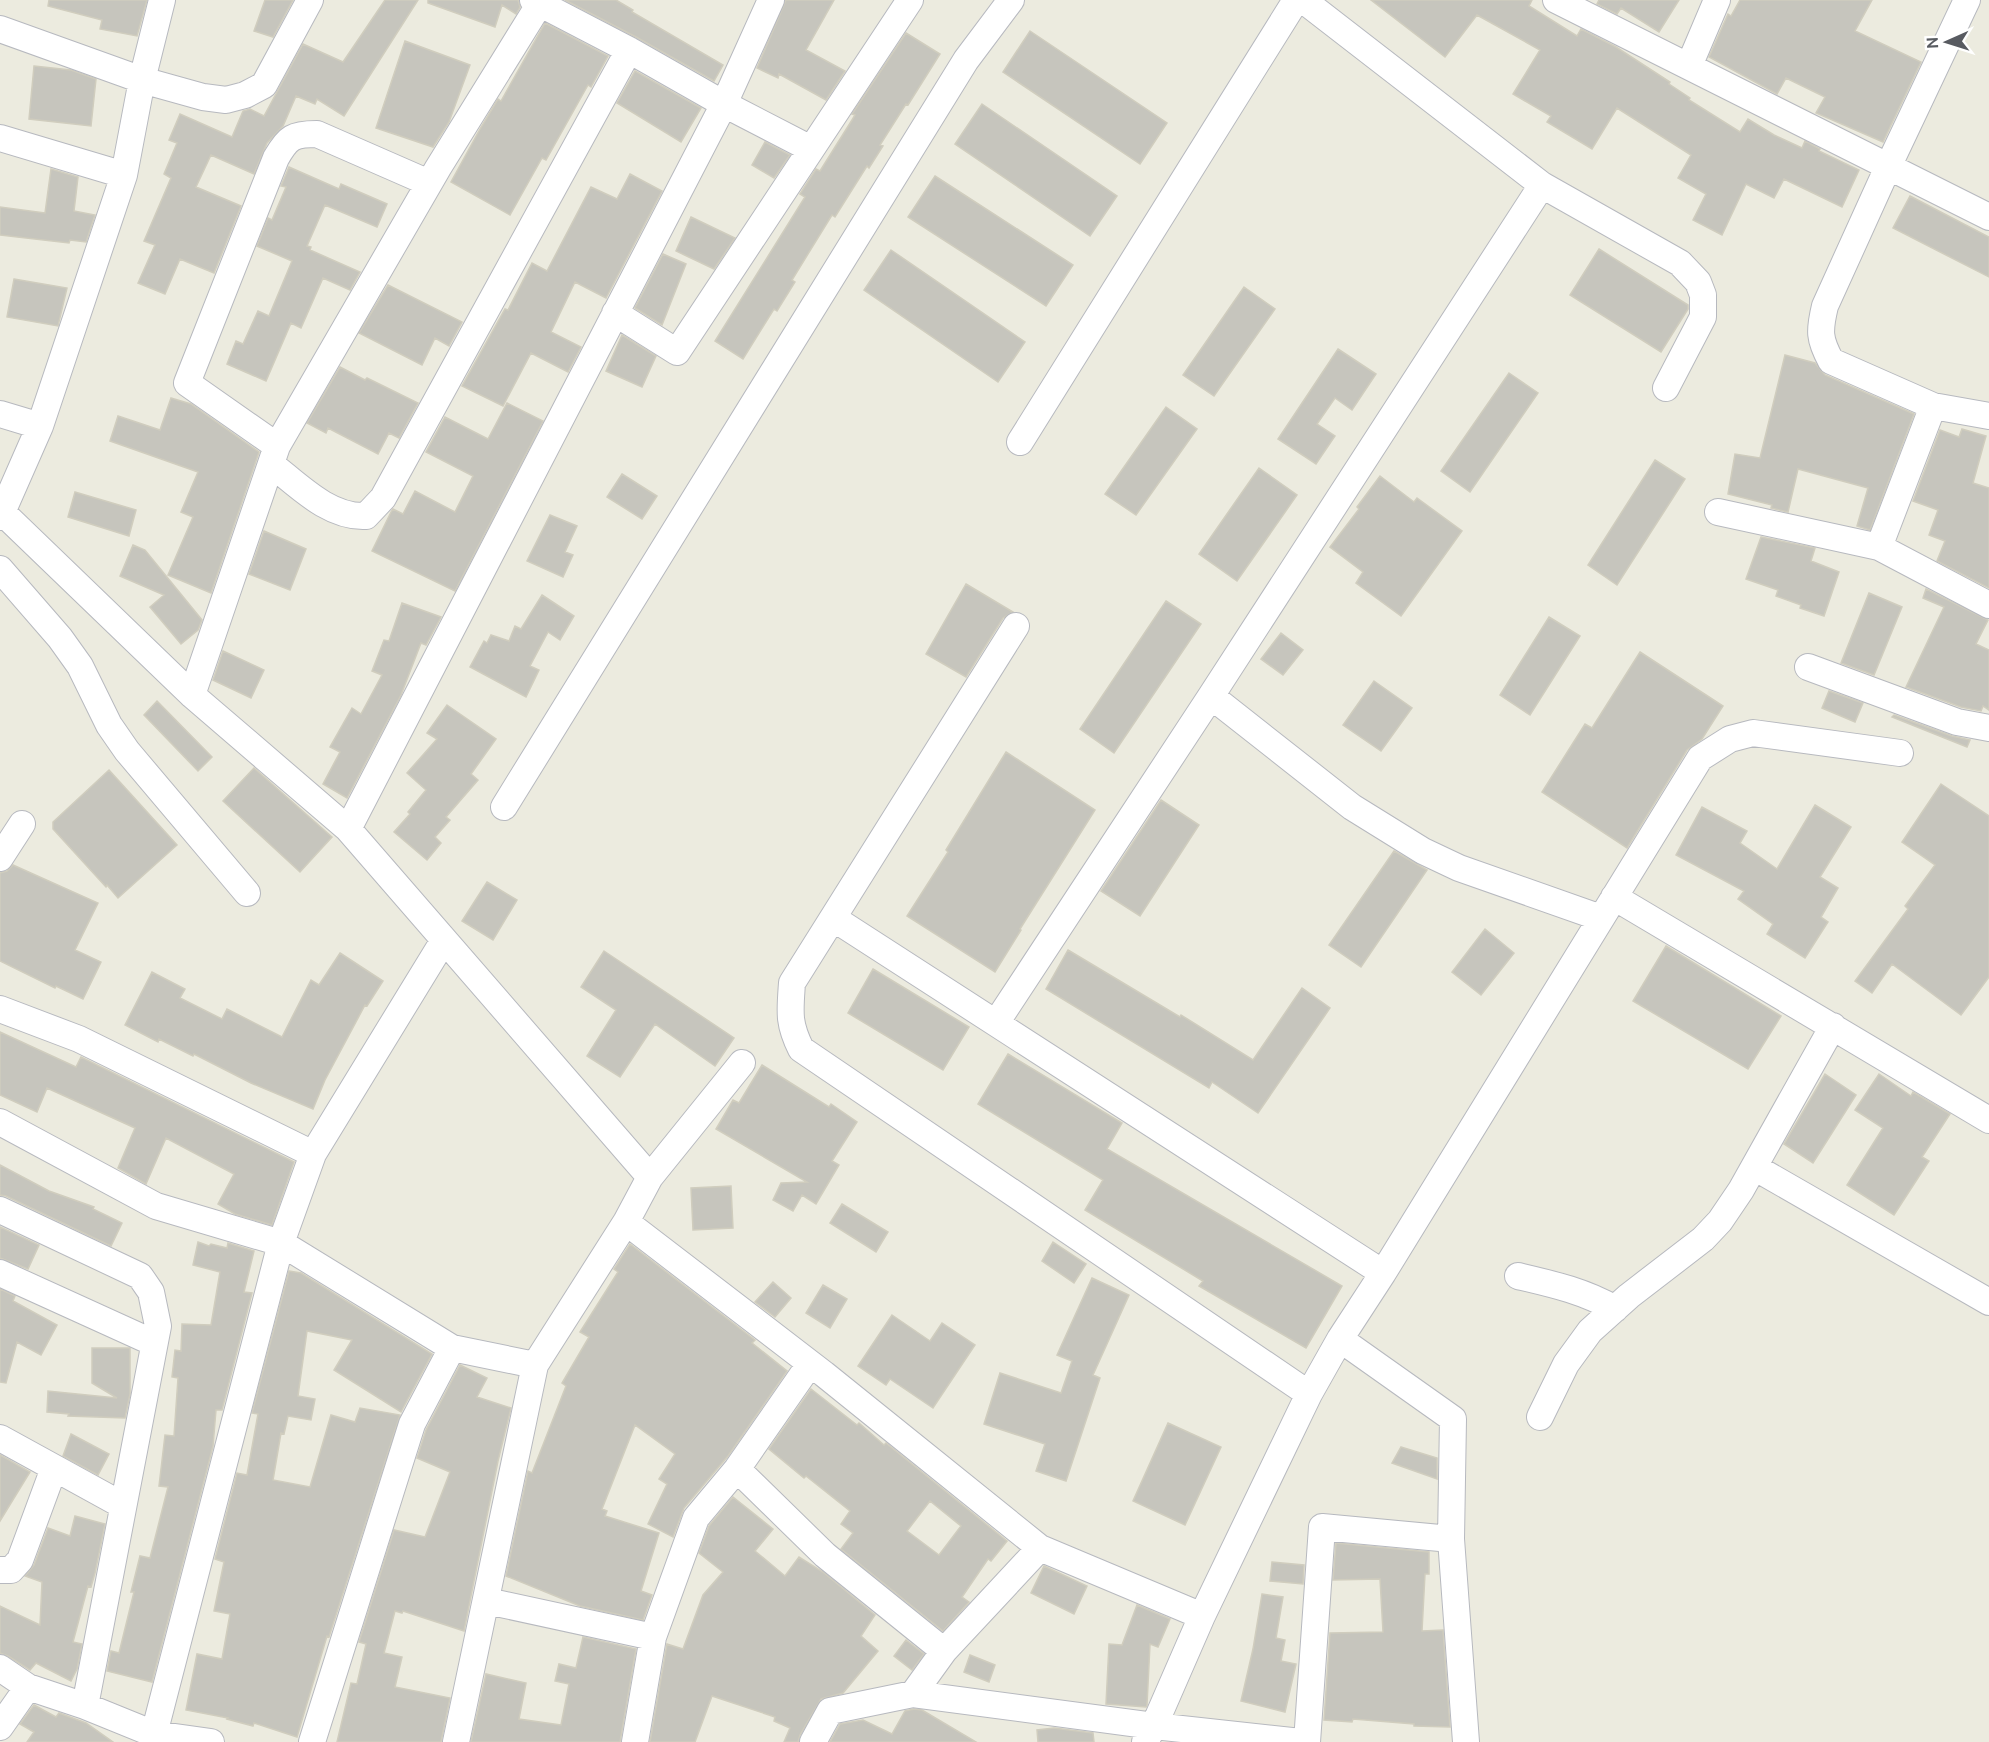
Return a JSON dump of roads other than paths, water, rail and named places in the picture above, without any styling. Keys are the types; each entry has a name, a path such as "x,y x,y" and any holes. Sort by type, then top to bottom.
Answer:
{"street":[{"path":"162,0 142,80 124,175 40,426 1,515 192,695 348,829 650,1177"},
{"path":"0,29 142,80 203,97 226,100 245,95 264,85 310,0"},
{"path":"348,829 724,104 771,0"},
{"path":"615,313 677,352 910,0"},
{"path":"504,807 966,60 1011,0"},
{"path":"1020,442 1296,0"},
{"path":"1303,0 1542,185 1680,263 1698,282 1703,295 1703,317 1666,388"},
{"path":"1556,0 1989,217"},
{"path":"1689,66 1717,0"},
{"path":"1967,0 1825,306 1820,329 1822,346 1831,361 1934,406 1989,416"},
{"path":"192,695 274,455 429,183 538,2 811,149"},
{"path":"429,183 317,134 300,134 286,141 187,383 274,455 328,508 352,517 366,516 383,498 629,50"},
{"path":"0,138 124,175"},
{"path":"996,1023 1542,185"},
{"path":"1879,547 1934,406"},
{"path":"0,414 40,426"},
{"path":"1718,512 1879,547 1989,605"},
{"path":"0,569 60,638 80,666 109,725 127,751 247,893"},
{"path":"1016,626 792,983 791,1030 801,1049 1309,1394"},
{"path":"1808,667 1957,722 1989,728"},
{"path":"1211,696 1352,807 1423,851 1459,868 1607,907 1833,1026 1989,1120"},
{"path":"1150,1734 1202,1616 1309,1394 1340,1339 1383,1274 1700,758 1730,739 1754,733 1900,753"},
{"path":"0,858 22,824"},
{"path":"833,918 1383,1274"},
{"path":"154,1734 281,1243 314,1154 444,940"},
{"path":"0,1009 79,1039 314,1154"},
{"path":"1540,1417 1566,1364 1590,1331 1681,1254 1703,1239 1720,1221 1754,1167 1833,1026"},
{"path":"456,1742 535,1365 626,1222 650,1177 742,1064"},
{"path":"0,1122 156,1206 281,1243 452,1348 535,1365"},
{"path":"1754,1167 1989,1302"},
{"path":"0,1210 140,1276 151,1292 158,1326 85,1706"},
{"path":"626,1222 810,1364 1040,1548 1202,1616"},
{"path":"0,1273 154,1343"},
{"path":"1518,1276 1578,1291 1597,1298 1615,1309"},
{"path":"1340,1339 1453,1419 1451,1539 1466,1742"},
{"path":"312,1742 412,1424 452,1348"},
{"path":"635,1742 653,1637 696,1518 737,1469 810,1364"},
{"path":"0,1438 122,1505"},
{"path":"0,1570 11,1570 20,1560 54,1468"},
{"path":"737,1469 825,1555 944,1651"},
{"path":"1307,1742 1322,1527 1451,1539"},
{"path":"913,1694 944,1651 1040,1548"},
{"path":"487,1601 653,1637"},
{"path":"0,1668 28,1687 85,1706 154,1734 211,1742"},
{"path":"0,1727 28,1687"},
{"path":"813,1742 830,1711 913,1694 1150,1734 1301,1742"}]}
